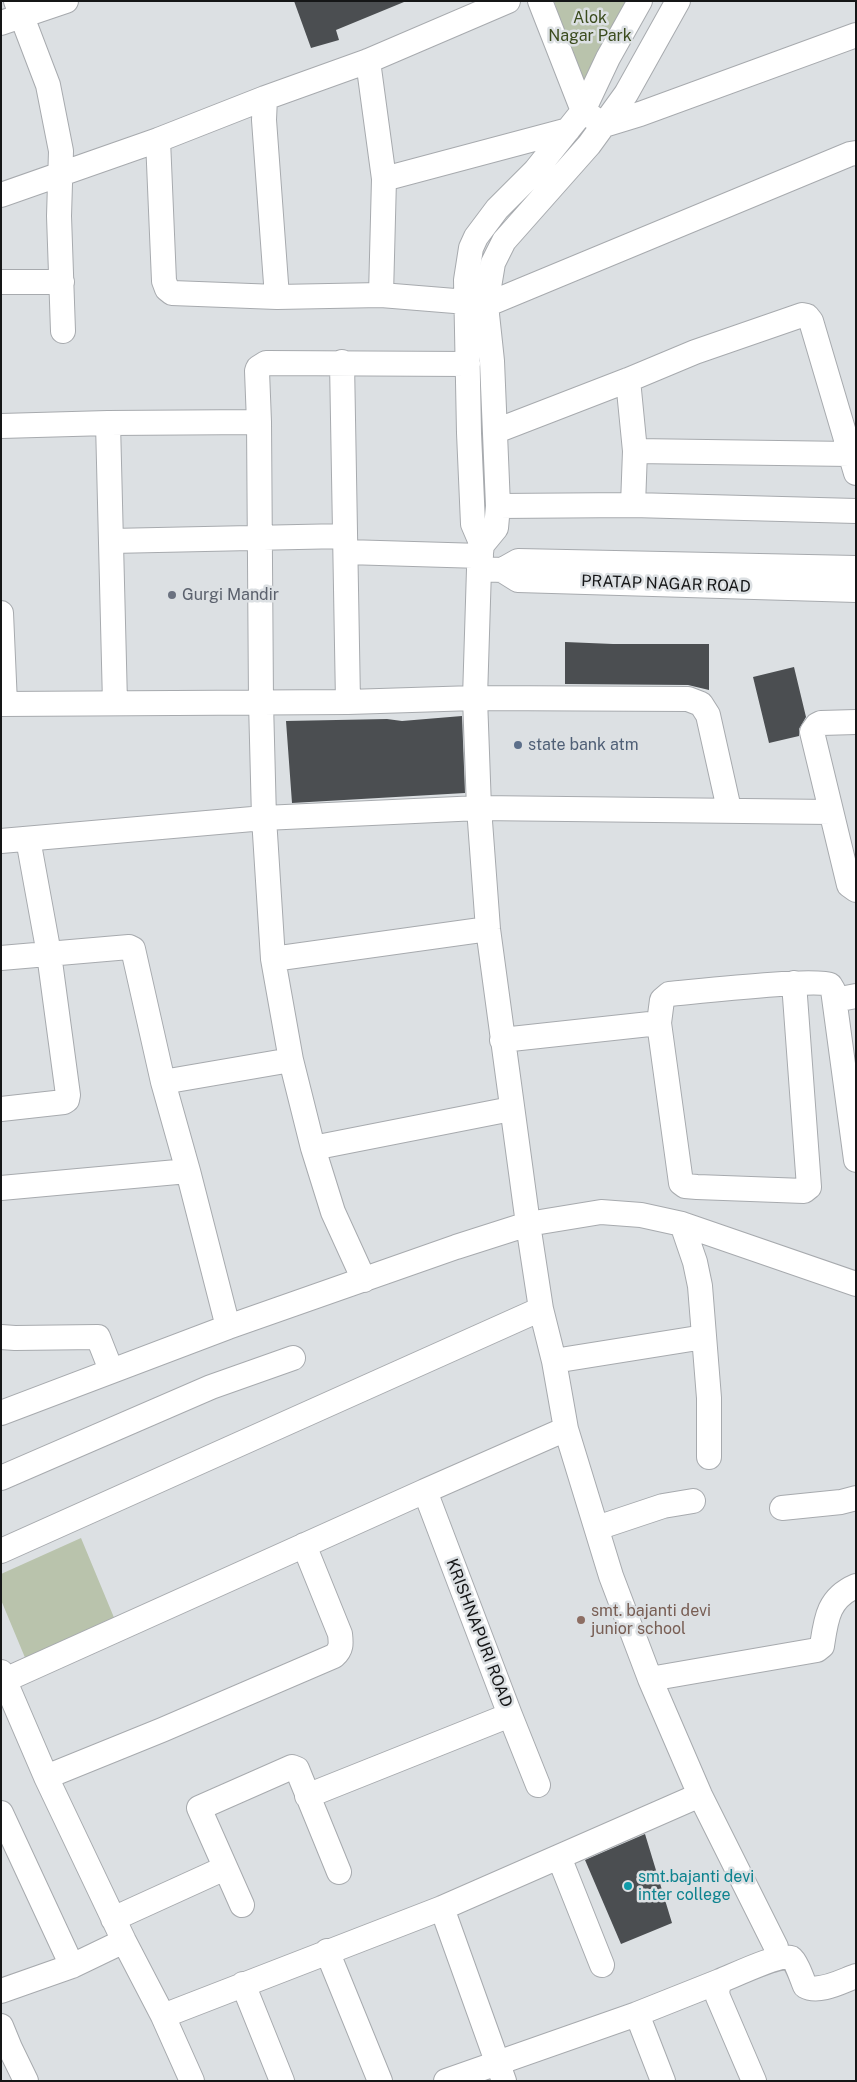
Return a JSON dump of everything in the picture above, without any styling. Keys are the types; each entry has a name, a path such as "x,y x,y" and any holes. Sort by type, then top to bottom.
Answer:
{"street":[{"path":"63,331 60,175 62,151 48,86 13,14 66,1"},
{"path":"1,195 158,140 265,98 368,61 508,1"},
{"path":"540,1 583,111 604,125"},
{"path":"640,1 608,58 583,111 535,170 497,209 476,237 471,248 467,270 492,361 498,506 496,528 486,560 475,698 479,808 488,929 511,1110 541,1309 554,1361 566,1429 611,1576 650,1679 700,1795 776,1946 774,1959"},
{"path":"486,560 473,524 468,433 468,364 477,303 499,248 604,125 626,94 678,1"},
{"path":"604,125 640,114 856,34"},
{"path":"368,61 384,179 381,295"},
{"path":"265,98 264,120 277,297"},
{"path":"384,179 568,130"},
{"path":"158,140 164,281 167,289 172,293 277,297 381,295 477,303 850,154 856,154"},
{"path":"1,282 62,282"},
{"path":"496,431 628,380 704,348 795,316 807,316 811,321 853,463 635,451"},
{"path":"342,362 348,702"},
{"path":"364,1280 333,1212 313,1148 291,1060 273,959 264,818 257,371 262,364 266,363 468,364"},
{"path":"628,380 635,451 633,505"},
{"path":"1,426 259,422"},
{"path":"108,423 115,703"},
{"path":"498,506 633,505 856,512"},
{"path":"111,541 260,539 346,544 486,560 856,568"},
{"name":"PRATAP NAGAR ROAD","path":"486,560 518,580 856,590"},
{"path":"1,613 3,704 348,702 475,698 688,699 701,704 708,715 729,809"},
{"path":"856,722 821,723 812,732 831,812 847,840 849,885 856,890"},
{"path":"1,841 264,818 479,808 729,809 831,812"},
{"path":"1,1109 58,1103 67,1100 68,1095 49,954 28,839"},
{"path":"273,959 488,929"},
{"path":"1,958 129,947 136,953 163,1082 228,1327"},
{"path":"794,983 809,1187 804,1191 683,1185 659,1023 662,1000 669,994 794,983 826,983 845,998 856,1160"},
{"path":"502,1040 659,1023"},
{"path":"163,1082 291,1060"},
{"path":"313,1148 511,1110"},
{"path":"1,1188 188,1171"},
{"path":"1,1413 228,1327 456,1247 528,1224 602,1212 641,1215 682,1224 856,1284"},
{"path":"682,1224 695,1262 700,1286 709,1398 709,1457"},
{"path":"1,1551 541,1309"},
{"path":"6,1340 98,1336 111,1370"},
{"path":"554,1361 704,1337"},
{"path":"1,1478 211,1387 293,1358"},
{"path":"190,2080 163,2016 124,1941 46,1777 3,1676 566,1429"},
{"name":"KRISHNAPURI ROAD","path":"307,1796 510,1715 425,1490"},
{"path":"782,1508 841,1502 856,1498"},
{"path":"597,1528 663,1506 693,1502"},
{"path":"46,1777 162,1730 334,1656 339,1651 341,1645 340,1634 304,1545"},
{"path":"650,1679 817,1650 822,1646 828,1615 833,1603 840,1595 856,1586"},
{"path":"510,1715 538,1785"},
{"path":"242,1905 200,1811 200,1807 292,1766 297,1769 339,1872"},
{"path":"163,2016 442,1908 700,1795"},
{"path":"1,1813 72,1966"},
{"path":"559,1857 602,1965"},
{"path":"113,1918 225,1868"},
{"path":"442,1908 501,2072"},
{"path":"1,1991 72,1966 124,1941"},
{"path":"327,1952 380,2081"},
{"path":"446,2081 501,2072 636,2014 774,1959 792,1959 805,1986 811,1989 823,1988 856,1976"},
{"path":"720,1981 717,1991 718,1997 754,2081"},
{"path":"243,1984 282,2081"},
{"path":"636,2014 663,2081"},
{"path":"1,2026 26,2081"}],"green space":[{"name":"Alok Nagar Park","path":"554,1 633,1 584,97"},
{"path":"81,1538 115,1620 26,1660 1,1600 1,1574"}],"building":[{"path":"294,1 404,2 336,30 339,40 311,48"},
{"path":"565,642 709,644 709,690 688,685 565,684"},
{"path":"794,667 806,717 799,729 799,736 769,743 753,677"},
{"path":"462,716 465,793 292,803 286,721 387,719 402,721"},
{"name":"smt.bajanti devi inter college","path":"645,1834 672,1923 621,1944 585,1860"}],"place":[{"name":"Gurgi Mandir","path":"172,595"},
{"name":"state bank atm","path":"518,745"},
{"name":"smt. bajanti devi junior school","path":"581,1620"},
{"name":"smt.bajanti devi inter college","path":"628,1886"}]}
